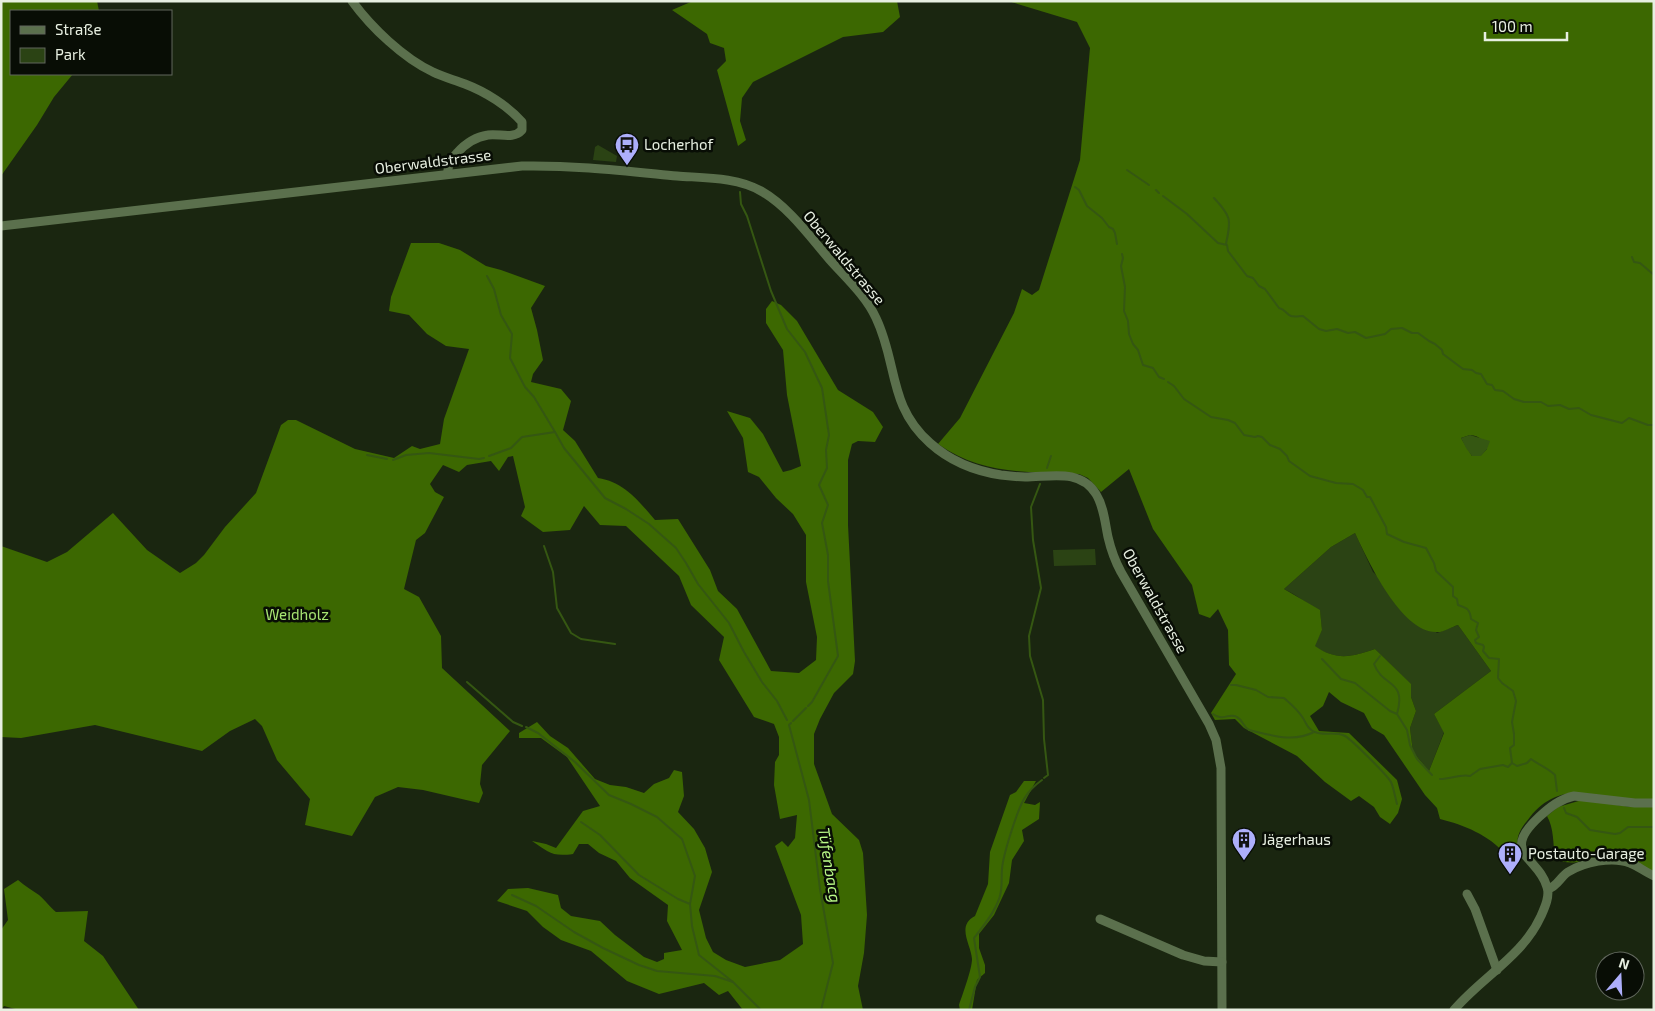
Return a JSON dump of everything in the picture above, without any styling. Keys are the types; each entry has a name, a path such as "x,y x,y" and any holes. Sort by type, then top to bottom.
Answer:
{"street":[{"path":"352,1 378,32 407,55 431,71 485,93 512,112 522,122 522,130 518,134 509,136 486,135 475,138 464,145 450,162 448,174"},
{"name":"Oberwaldstrasse","path":"1,226 520,166 579,167 730,181 755,188 778,202 867,304 875,316 881,331 894,383 905,413 914,427 930,443 955,460 986,472 1025,477 1067,475 1090,486 1097,495 1101,504 1113,555 1121,572 1209,724 1216,740 1221,768 1222,1009"},
{"path":"1454,1010 1515,953 1534,929 1546,905 1548,889 1544,880 1525,856 1522,844 1526,830 1553,804 1574,796 1635,803 1654,803"},
{"path":"1548,889 1554,887 1569,871 1602,861 1616,860 1628,862 1654,876"},
{"path":"1468,894 1497,970"},
{"path":"1100,918 1183,955 1204,961 1222,962"}],"green space":[{"path":"1,1 97,1 99,10 10,10 10,75 72,75 54,97 1,176"},
{"path":"693,1 897,1 900,17 883,32 843,37 753,82 742,98 740,121 746,140 738,146 717,70 726,61 724,48 710,43 707,34 672,10"},
{"path":"1008,1 1654,1 1654,800 1638,801 1574,793 1559,796 1544,803 1523,827 1517,843 1518,855 1505,854 1484,836 1458,824 1440,819 1437,808 1425,795 1384,735 1372,728 1364,713 1341,702 1329,692 1323,706 1310,716 1319,731 1349,733 1397,780 1402,799 1398,813 1390,824 1380,817 1374,807 1359,796 1351,801 1325,782 1297,756 1244,728 1235,719 1215,720 1211,713 1236,674 1229,665 1228,630 1218,609 1210,618 1199,614 1192,585 1153,529 1129,469 1101,492 1088,478 1079,474 1024,472 989,467 955,454 938,444 960,418 1014,313 1022,289 1032,295 1039,290 1080,160 1090,48 1077,22","holes":["1470,435 1479,437 1486,446 1487,449 1480,456 1472,456 1461,438","1355,533 1377,577 1398,608 1423,629 1439,632 1458,625 1491,671 1434,714 1444,733 1429,771 1413,752 1410,728 1416,711 1411,697 1411,684 1375,649 1351,656 1337,656 1315,646 1322,630 1320,610 1284,589 1331,547"]},
{"path":"598,145 617,156 616,162 593,160 595,147"},
{"name":"Weidholz","path":"411,243 439,243 460,250 486,266 545,286 531,308 543,360 533,374 531,382 561,389 571,401 563,430 575,441 598,478 616,484 630,493 655,520 678,519 710,570 718,591 737,609 771,671 799,673 816,660 817,637 806,582 806,535 793,514 776,498 759,477 748,472 743,438 727,411 750,418 763,434 783,472 801,466 787,395 783,350 766,323 766,309 772,301 781,305 797,321 838,390 873,412 883,427 875,442 858,441 852,444 848,460 848,525 855,661 853,674 834,693 814,734 814,764 832,814 859,840 863,853 867,915 864,953 858,986 863,1010 743,1010 728,991 719,995 704,983 659,994 627,981 591,951 561,940 543,927 527,911 497,901 508,889 528,888 558,895 561,908 571,916 600,921 644,957 657,962 664,959 664,953 682,950 667,921 668,905 630,878 616,861 599,853 588,844 579,844 573,854 560,855 547,851 532,841 556,848 583,811 600,806 567,757 541,738 519,738 519,733 537,722 550,736 568,748 595,779 610,785 626,787 644,793 654,784 669,778 674,770 682,772 684,796 678,812 694,829 705,848 712,872 699,910 706,938 713,952 726,960 745,967 780,960 803,944 801,915 775,846 782,841 788,847 795,838 797,815 780,819 774,785 775,762 779,755 779,737 774,724 754,717 719,660 724,637 691,605 679,576 626,526 600,525 584,506 570,530 543,532 521,516 525,507 513,456 508,457 499,471 491,461 467,465 459,472 443,465 430,484 435,492 444,497 425,533 416,540 404,589 419,597 441,636 442,668 510,731 482,765 480,784 483,793 479,803 423,790 398,787 375,797 352,836 305,825 310,799 277,760 262,726 255,719 230,731 202,751 95,725 21,738 1,737 1,546 47,562 67,552 113,513 147,550 180,573 196,563 204,555 225,527 256,493 281,425 288,420 296,420 355,449 394,458 412,446 420,449 440,444 444,419 469,349 446,346 427,334 409,315 389,311 391,297"},
{"path":"1355,533 1373,572 1437,633 1458,625 1491,671 1434,714 1444,732 1429,771 1413,752 1410,728 1416,711 1411,697 1410,684 1375,649 1351,656 1337,656 1314,646 1322,630 1320,611 1284,589 1331,547"},
{"path":"1095,549 1096,565 1054,566 1053,550"},
{"path":"1024,781 1036,781 1024,803 1035,805 1040,802 1039,819 1022,830 1024,841 1012,860 1009,883 994,915 979,934 979,948 985,965 985,973 977,980 972,1010 960,1010 959,1005 972,963 965,930 966,925 975,916 988,884 990,852 1010,795 1016,792"},
{"path":"1582,800 1631,807 1654,807 1654,875 1628,864 1595,857 1570,863 1555,858 1552,831 1547,816 1558,807"},
{"path":"18,880 40,896 56,912 88,911 84,941 103,956 139,1010 19,1010 4,1006 1,1010 1,930 8,920 4,889"}],"shaded area":[{"path":"1470,435 1490,441 1487,449 1481,456 1472,456 1466,448 1461,438"}],"waterway":[{"path":"1127,170 1149,185"},
{"path":"1075,187 1079,190 1087,206 1113,229 1117,244"},
{"path":"1156,190 1159,193"},
{"path":"740,192 741,204 747,216 771,291 787,329 805,352 822,388 829,435 826,450 827,468 819,485 828,505 822,523 828,555 828,581 838,656 808,706"},
{"path":"1163,196 1187,214 1218,243 1227,245 1228,251 1247,276 1253,278 1259,286 1265,289 1279,308 1291,316 1303,316 1319,329 1326,331 1337,329 1348,333 1355,332 1366,338 1385,334 1391,329 1402,328 1412,333 1418,333 1435,344 1442,350 1443,354 1463,369 1481,374 1487,384 1492,385 1495,390 1503,391 1514,399 1524,402 1541,402 1548,406 1560,405 1569,409 1579,408 1591,415 1622,423 1629,418 1648,425 1654,425"},
{"path":"1214,198 1229,219 1226,244"},
{"path":"1122,254 1121,266 1125,287 1124,311 1128,321 1129,334 1138,350 1143,365 1153,368 1159,377 1164,379"},
{"path":"1632,257 1634,262 1640,263 1654,275"},
{"path":"487,276 494,289 501,315 512,334 510,358 525,387 534,397 555,432"},
{"path":"1168,382 1174,386 1184,399 1211,417 1235,423 1244,435 1262,437 1270,445 1280,449 1289,461 1310,476 1336,483 1353,484 1363,490 1367,497 1370,497 1386,527 1387,534 1404,542 1426,548 1436,571 1453,587 1453,596 1457,599 1458,605 1468,609 1471,619 1478,623 1476,630 1479,637 1475,640 1476,643 1483,645 1483,651 1489,658 1499,659 1498,678 1513,691 1516,701 1512,722 1514,745 1510,748 1512,763 1517,766 1527,763 1531,759 1546,768 1555,775 1557,791"},
{"path":"489,456 511,448 522,437 555,432 564,448 605,498 649,524 676,548 698,584 729,623 744,652 762,682 777,701 787,720"},
{"path":"393,460 406,455 429,453 484,458"},
{"path":"367,455 387,459"},
{"path":"1047,468 1051,456"},
{"path":"1040,484 1031,507 1033,540 1041,588 1029,636 1030,656 1043,700 1044,739 1048,775 1044,778"},
{"path":"544,546 553,572 557,608 571,633 581,639 615,644"},
{"path":"1380,656 1374,664 1378,672 1393,685 1399,695 1397,714"},
{"path":"1322,659 1341,679 1355,683 1390,711 1397,714 1407,730 1410,745 1417,759 1432,775"},
{"path":"467,682 513,722 522,726"},
{"path":"1231,685 1256,690 1268,697 1284,698 1299,712 1311,730 1318,733 1345,736 1388,778 1391,782 1397,804"},
{"path":"799,715 806,708"},
{"path":"1213,714 1220,717 1234,716 1239,718 1249,730 1274,736 1290,738 1314,732"},
{"path":"793,721 798,716"},
{"name":"Tüfenbacg","path":"791,723 789,725 809,800 820,889 833,963 821,1010"},
{"path":"526,727 538,733 575,762 609,795 657,817 682,839 695,876 690,904 692,926 699,955 733,982"},
{"path":"1440,779 1470,776 1480,769 1503,765 1508,767 1512,763"},
{"path":"969,1010 975,987 980,977 974,938 991,915 999,899 1005,854 1021,805 1034,786 1042,780"},
{"path":"1564,808 1566,813 1577,817 1590,830 1615,834 1628,827 1654,827"},
{"path":"581,822 600,835 639,875 678,899 690,904"},
{"path":"512,895 536,906 574,932 603,948 639,965 657,971 715,976 733,982 761,1010"}],"place":[{"name":"Locherhof","path":"627,166"},
{"name":"Jägerhaus","path":"1244,861"},
{"name":"Postauto-Garage","path":"1510,875"}]}
